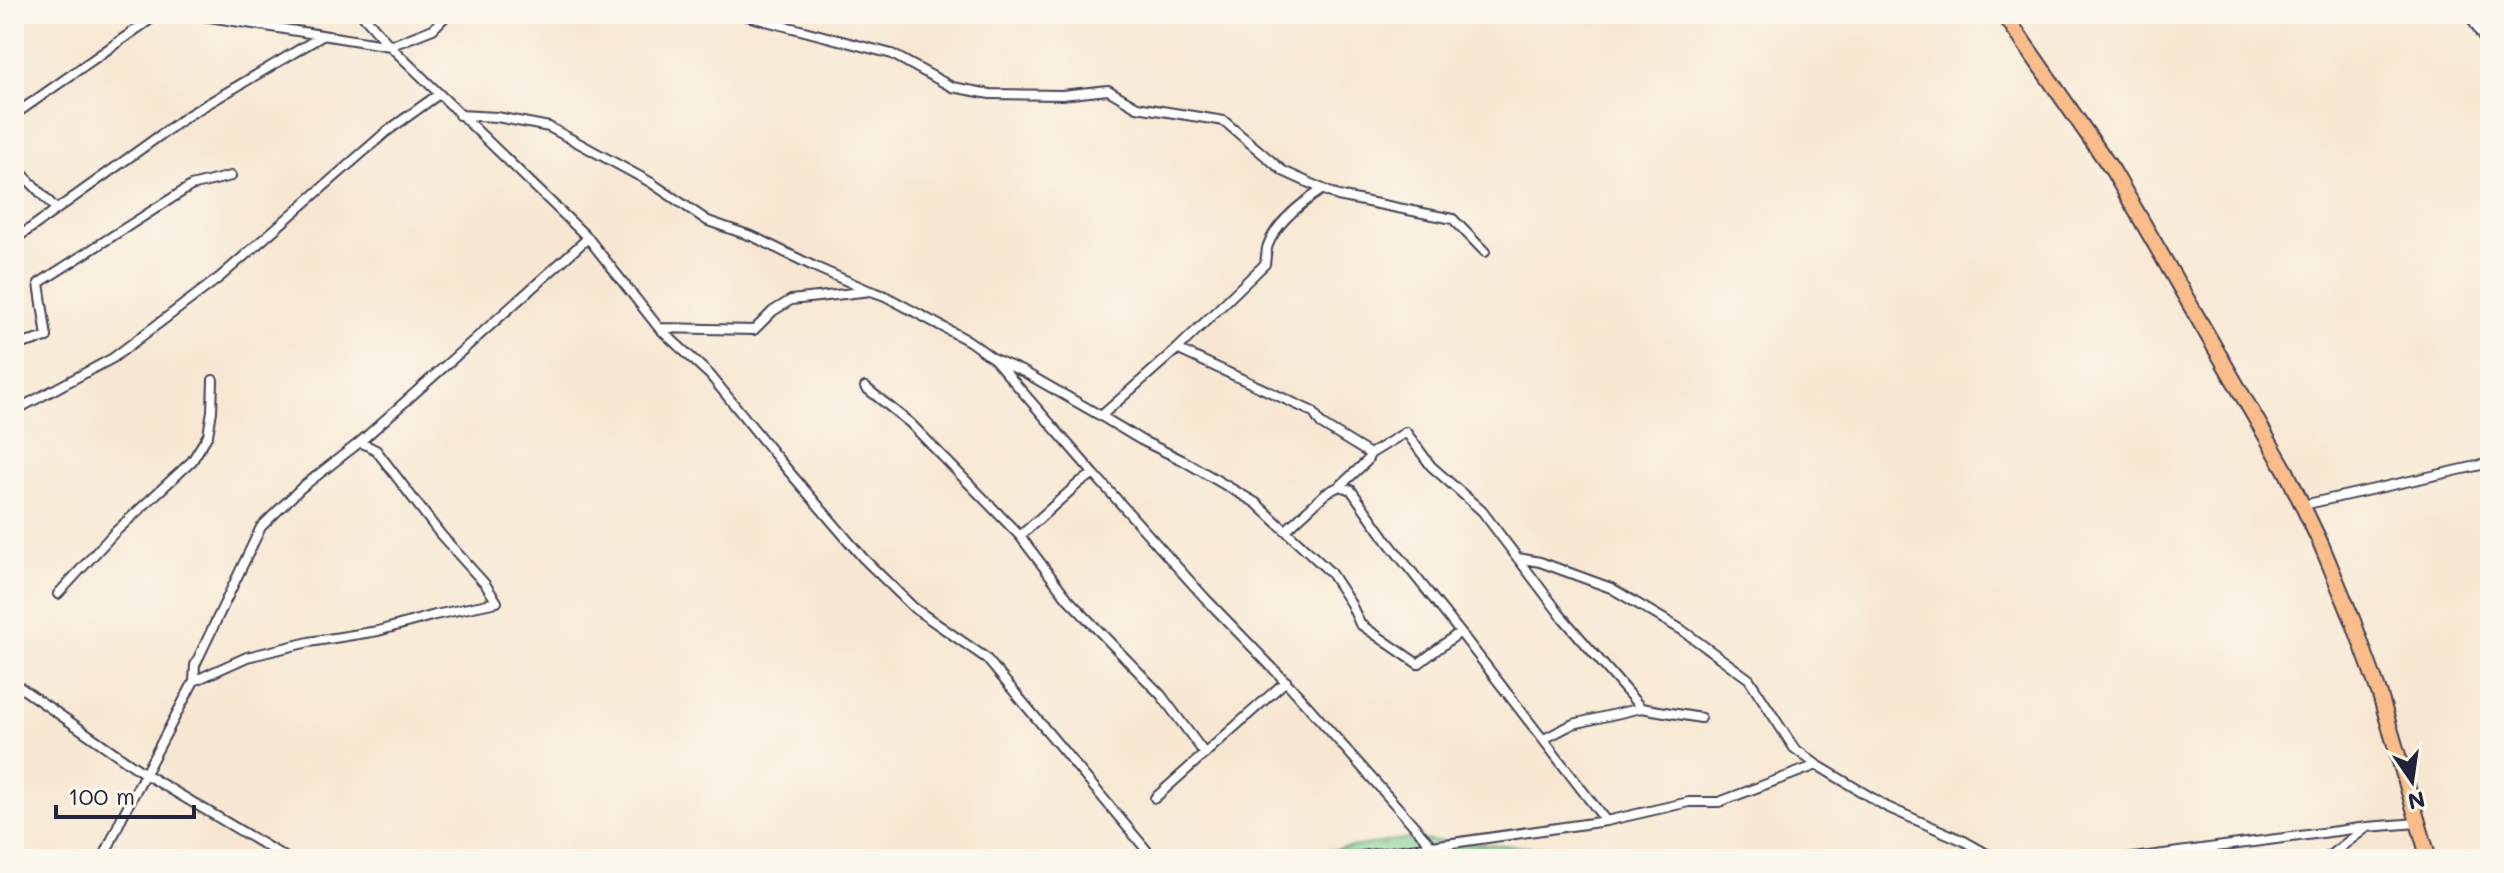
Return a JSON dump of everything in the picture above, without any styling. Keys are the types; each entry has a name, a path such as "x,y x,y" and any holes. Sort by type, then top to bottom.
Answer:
{"highway":[{"path":"2004,14 2113,171 2303,505 2380,695 2429,859"}],"street":[{"path":"14,115 158,14"},
{"path":"191,14 390,46 433,29 448,14"},
{"path":"362,14 459,115 588,238 659,328 710,375 863,558 914,608 986,658 1154,859"},
{"path":"739,14 892,54 952,87 990,94 1062,95 1108,90 1137,107 1224,121 1283,171 1338,196 1453,219 1485,252"},
{"path":"2469,14 2490,50"},
{"path":"14,240 187,116 323,36"},
{"path":"14,411 113,358 220,277 386,132 439,94"},
{"path":"459,115 497,117 549,127 650,182 708,221 754,237 871,291 969,341 994,359 1024,372 1141,440 1184,461 1256,503 1330,572 1360,624 1418,664 1460,632"},
{"path":"14,165 56,209"},
{"path":"14,346 47,337 39,283 191,186 231,176"},
{"path":"1101,416 1177,349 1265,264 1267,245 1283,224 1299,204 1323,189"},
{"path":"103,859 194,681 195,665 261,527 301,488 360,442 588,238"},
{"path":"659,328 754,330 773,311 791,300 871,291"},
{"path":"1177,349 1313,412 1321,424 1370,454"},
{"path":"994,359 1205,598 1286,681 1431,845"},
{"path":"58,594 114,533 192,461 208,435 213,380"},
{"path":"865,387 910,423 1020,536 1068,599 1161,695 1205,754"},
{"path":"1286,530 1326,493 1340,486 1367,461 1370,454 1406,432 1431,466 1482,511 1563,618 1641,708"},
{"path":"194,681 247,657 309,642 378,631 497,602 376,450 360,442"},
{"path":"2303,505 2490,463"},
{"path":"1020,536 1080,482 1094,474"},
{"path":"1340,486 1351,490 1388,542 1606,821"},
{"path":"1518,558 1540,562 1611,588 1682,630 1749,679 1794,748 1817,765 1887,807 1964,841 1996,859"},
{"path":"1155,798 1286,681"},
{"path":"14,683 145,774 288,859"},
{"path":"1544,739 1573,724 1641,708 1701,718"},
{"path":"1341,859 1606,821 1689,802 1719,802 1817,765"},
{"path":"2126,859 2418,823"},
{"path":"2325,859 2367,827"}],"green space":[{"path":"1403,839 1723,859 1273,859"}]}
